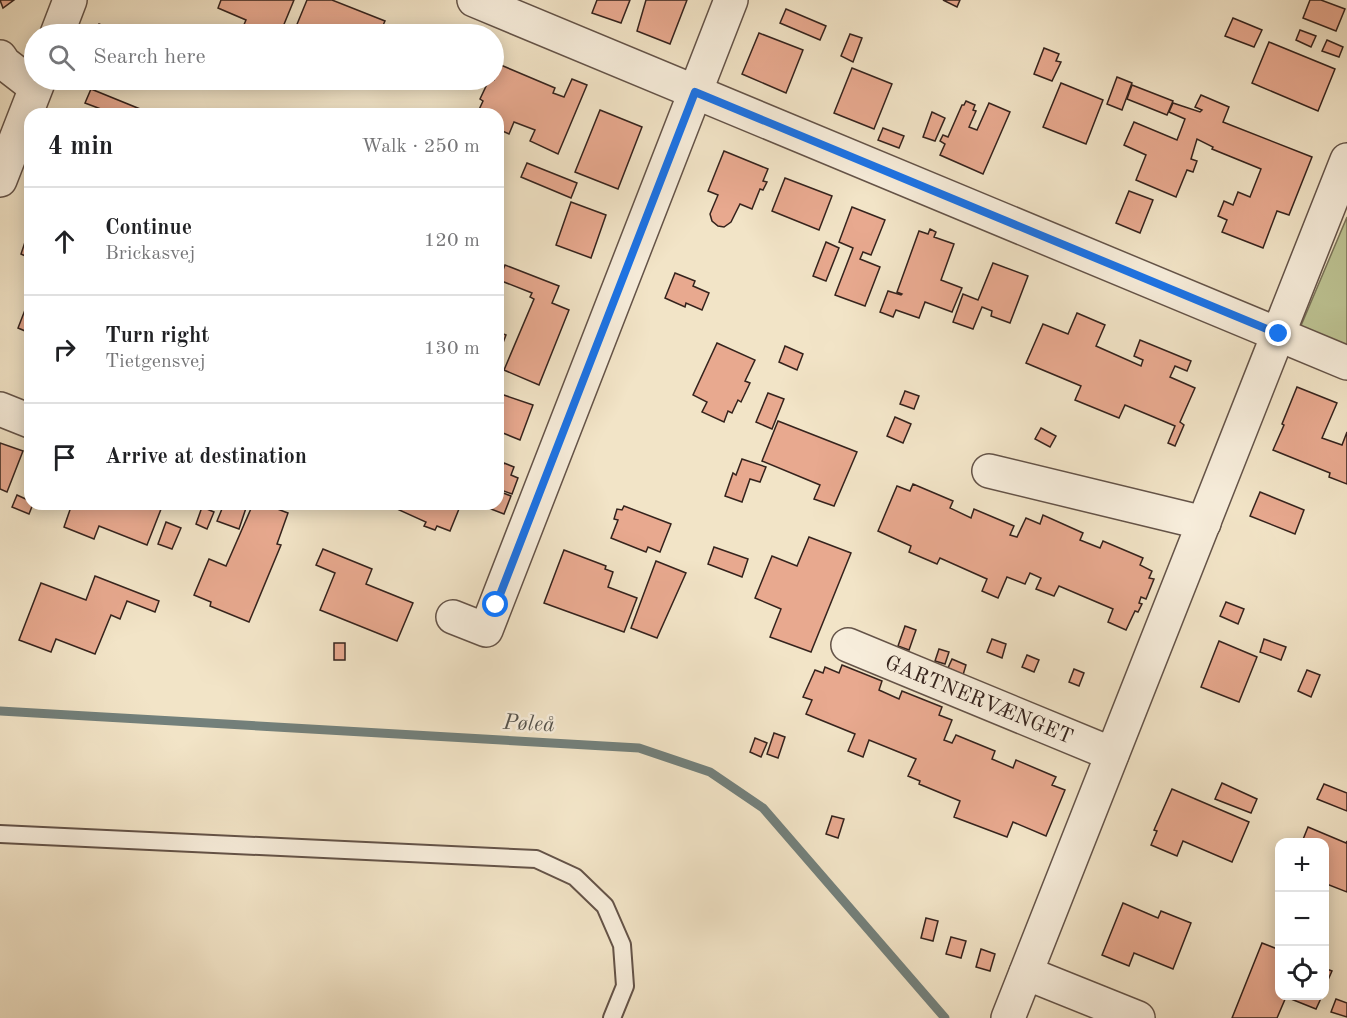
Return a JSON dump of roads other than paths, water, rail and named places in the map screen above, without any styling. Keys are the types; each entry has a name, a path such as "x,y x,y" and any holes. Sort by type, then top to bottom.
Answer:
{"street":[{"path":"61,24 70,0"},
{"path":"474,0 1347,363"},
{"path":"453,617 486,630 731,0"},
{"path":"0,57 4,63 24,75"},
{"path":"27,108 34,90"},
{"path":"0,180 24,117"},
{"path":"1008,1018 1347,160"},
{"path":"0,410 24,419"},
{"path":"989,471 1204,523"},
{"name":"GARTNERVÆNGET","path":"848,645 1112,754"},
{"path":"1026,973 1138,1018"}],"lane":[{"path":"0,834 536,859 575,877 605,906 622,945 625,986 612,1018"}],"waterway":[{"name":"Pøleå","path":"0,711 639,748 710,772 763,808 945,1018"}]}
